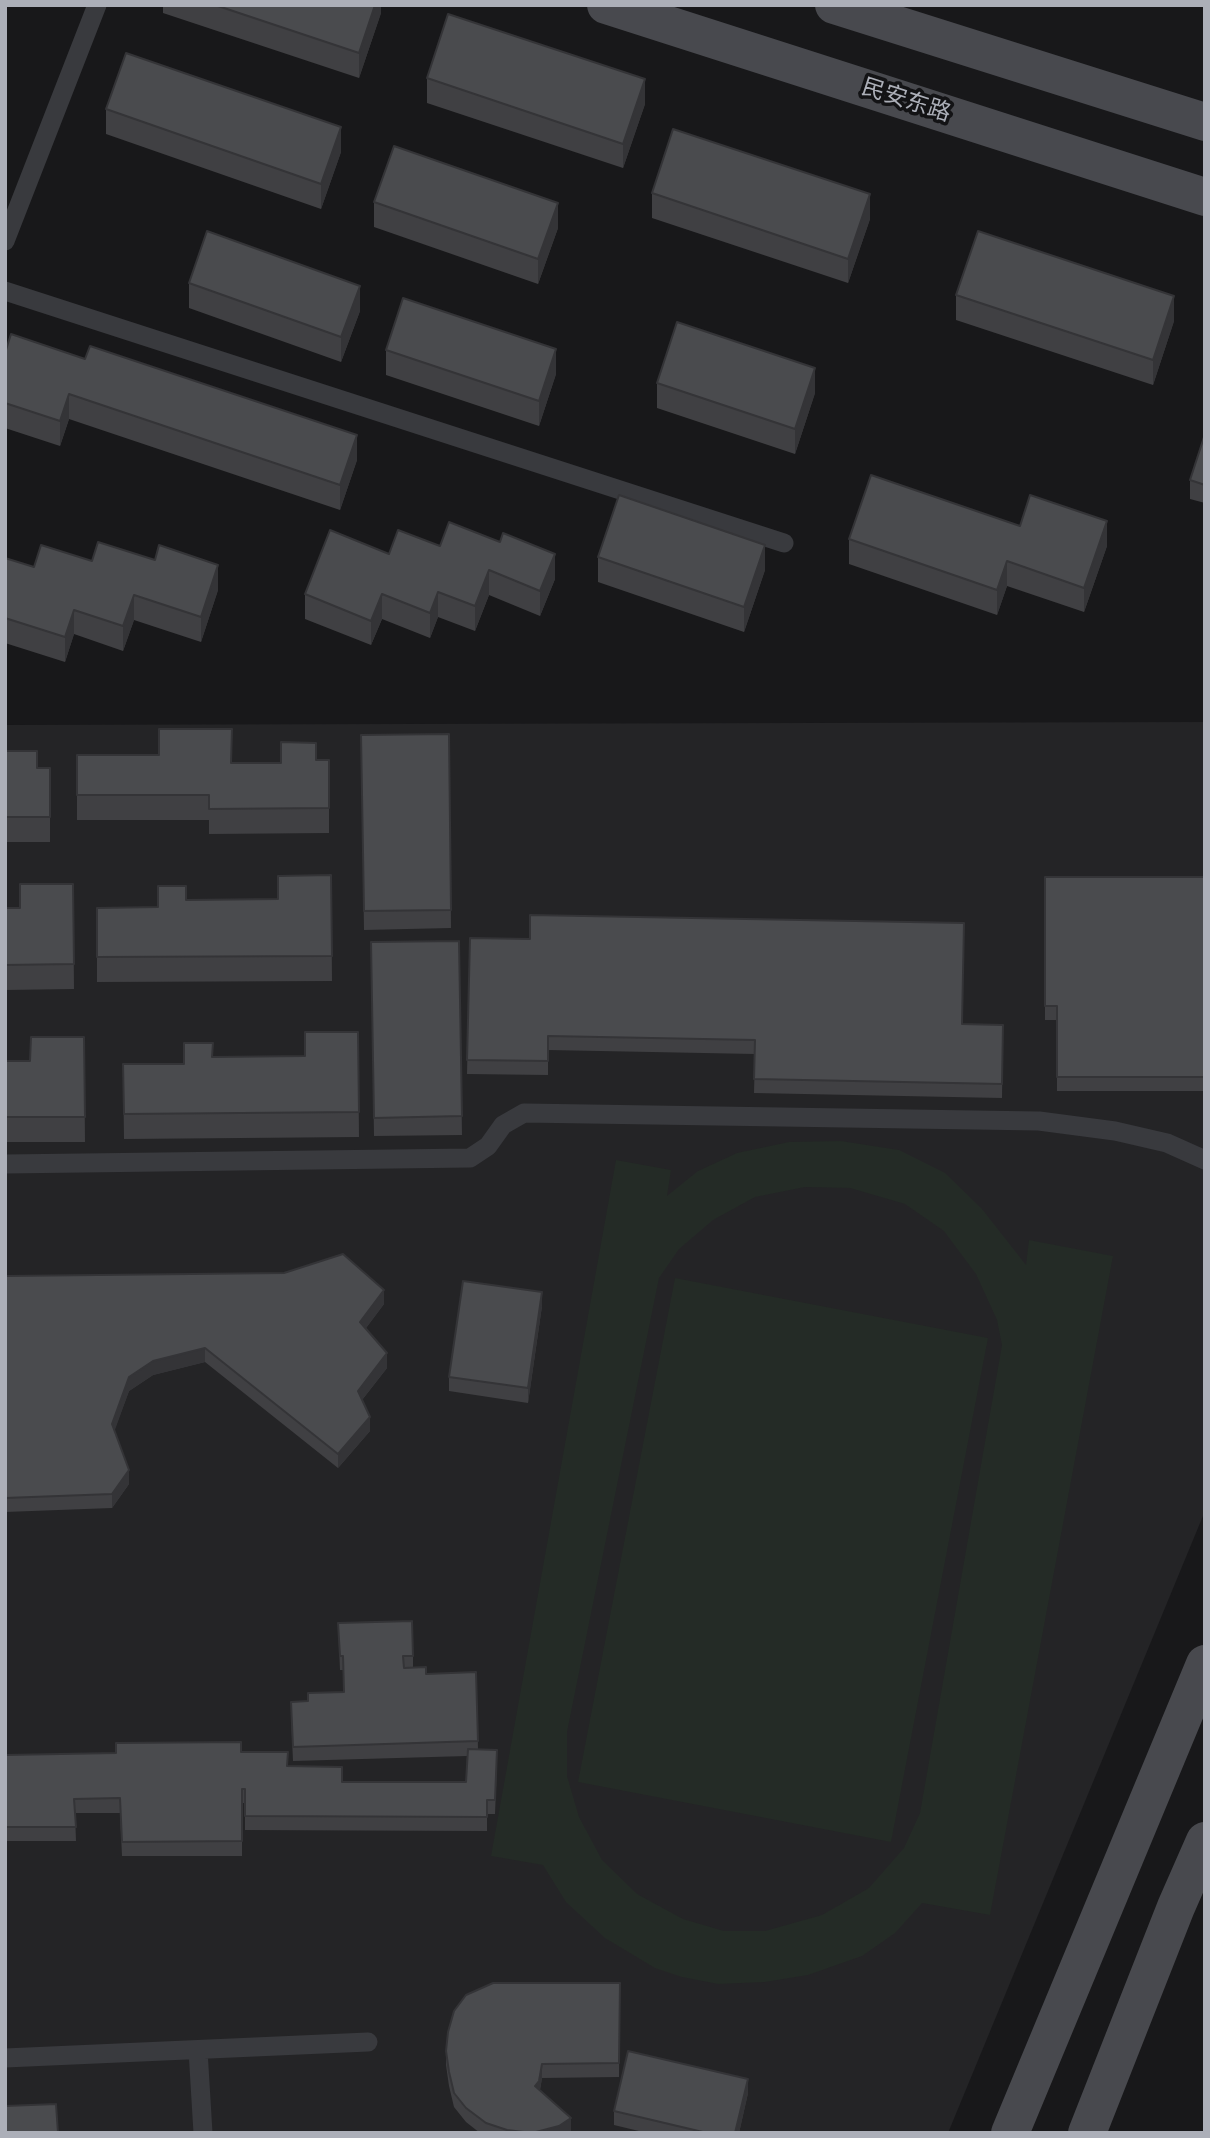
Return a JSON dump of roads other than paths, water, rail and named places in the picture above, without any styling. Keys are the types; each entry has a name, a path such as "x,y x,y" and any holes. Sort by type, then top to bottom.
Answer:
{"main road":[{"name":"民安东路","path":"606,5 1205,197"},
{"path":"834,5 1205,122"},
{"path":"1010,2133 1205,1664"},
{"path":"1087,2133 1176,1907 1205,1841"}],"lane":[{"path":"5,240 97,5"},
{"path":"5,291 784,543"},
{"path":"5,1164 470,1158 488,1146 503,1125 524,1113 1039,1121 1115,1131 1167,1143 1205,1160"},
{"path":"5,2058 368,2042"},
{"path":"198,2050 203,2133"}]}
